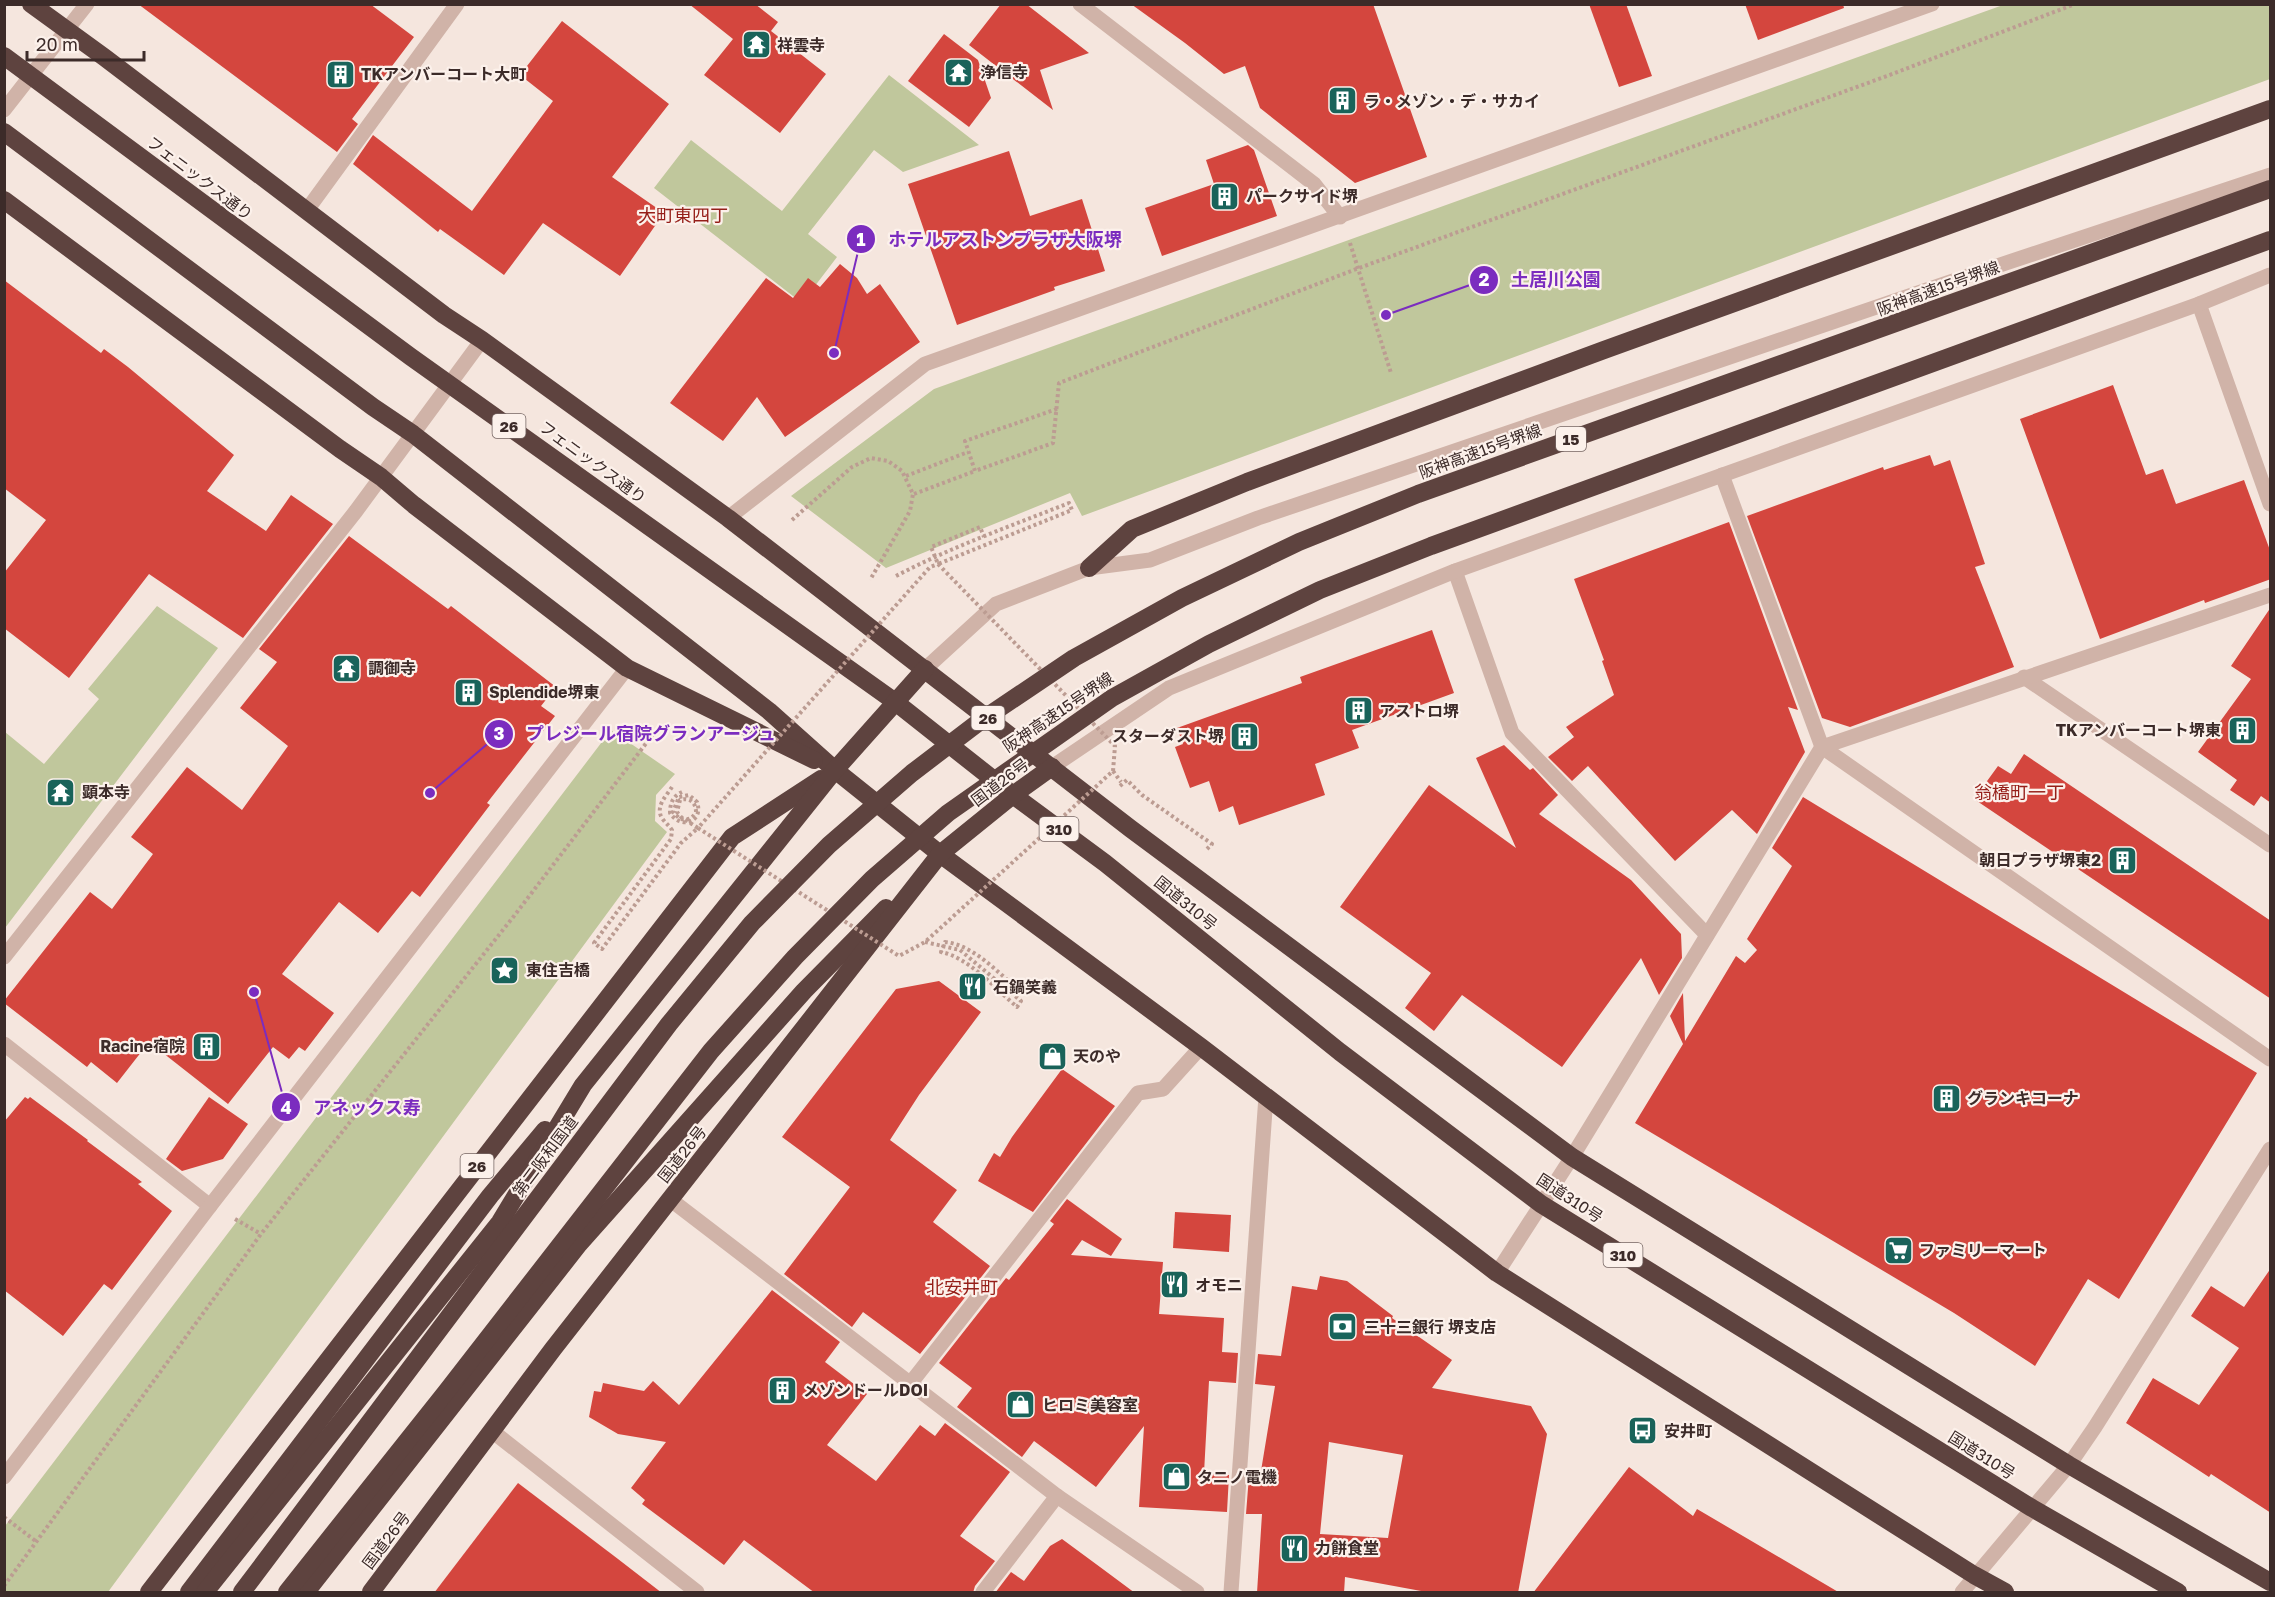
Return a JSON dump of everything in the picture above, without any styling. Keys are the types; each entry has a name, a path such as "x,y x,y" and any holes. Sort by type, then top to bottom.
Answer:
{"highway":[{"name":"26","path":"31,4 444,315 728,518 1052,767"},
{"name":"フェニックス通り","path":"4,56 275,258 894,701 1013,795"},
{"path":"1089,568 1132,529 1247,482 1604,350 2271,110"},
{"path":"4,132 413,434 769,711 835,770 940,854 1201,1047 1497,1273 2005,1593"},
{"name":"阪神高速15号堺線","path":"912,773 979,722 1074,658 1182,598 1299,542 1418,494 2271,189"},
{"path":"4,200 381,477 414,505 627,668 835,770"},
{"name":"阪神高速15号堺線","path":"287,1593 711,1051 795,957 872,879 948,813 1112,698 1209,644 1320,590 1454,538 2271,240"},
{"name":"26","path":"206,1593 500,1222 583,1085 835,770 894,701 925,669"},
{"name":"国道26号","path":"371,1593 553,1349 940,854 1013,795 1052,767"},
{"name":"310","path":"1052,767 1131,829 1572,1157"},
{"name":"26","path":"149,1593 732,837 835,770"},
{"name":"第二阪和国道","path":"242,1593 669,1024 752,923 830,845 912,773"},
{"name":"国道310号","path":"1013,795 1105,863 1340,1052 1541,1204 2032,1508 2178,1593"},
{"path":"306,1593 579,1244 804,991 940,854"},
{"path":"189,1593 490,1196 583,1085"},
{"path":"1572,1157 2069,1465 2271,1581"}],"street":[{"path":"4,110 87,4"},
{"path":"307,210 457,4"},
{"path":"1080,4 1314,184 1340,217"},
{"path":"728,518 925,364 1932,4"},
{"path":"925,669 996,604 1089,568 1150,560 1258,518 2271,175"},
{"path":"1052,767 1169,688 1455,571 2199,304 2271,276"},
{"path":"2199,304 2271,504"},
{"path":"4,957 381,477 482,340"},
{"path":"1722,475 1822,747 2271,1059"},
{"path":"1455,571 1512,734 1707,935"},
{"path":"1497,1273 1572,1157 1822,747 2271,595"},
{"path":"4,1477 210,1206 627,668"},
{"path":"2024,677 2271,845"},
{"path":"4,1044 210,1206"},
{"path":"910,1384 1138,1093 1163,1089 1201,1047"},
{"path":"1231,1593 1266,1096"},
{"path":"1962,1593 1974,1575 2069,1465 2271,1149"},
{"path":"671,1200 1057,1497 1197,1593"},
{"path":"492,1431 697,1593"},
{"path":"983,1593 1057,1497"}],"path":[{"path":"913,494 1053,443 1059,383 1359,268 1876,81 2075,4"},
{"path":"1340,217 1359,268 1391,373"},
{"path":"975,471 965,441 1057,408"},
{"path":"906,476 968,452"},
{"path":"792,520 852,467 871,458 888,462 902,471 913,494 910,511 870,580"},
{"path":"896,576 928,559 984,537 1069,503 1072,510 938,564 931,547 980,527 984,537"},
{"path":"4,1586 261,1234 514,916 654,733"},
{"path":"672,787 662,802 660,810 660,815 672,830 671,839 594,944 602,949 681,843 698,828 690,822 681,817 678,815 676,808 680,800 692,801 696,812 691,819 685,820 680,819 674,812 679,797 689,795 698,802 699,812 692,822 686,823 679,822 670,813 672,801 677,794 682,792"},
{"path":"925,942 942,946 951,948 960,950 1021,1001 1017,1007 963,960 941,952 945,942 958,944 970,951 1020,991"},
{"path":"4,1517 37,1542"}],"green space":[{"path":"2003,5 2270,5 2270,79 1082,516 1070,493 886,568 791,496 934,389"},
{"path":"889,75 979,145 903,172 874,150 808,234 837,257 802,303 654,188 691,140 782,211"},
{"path":"157,606 218,648 5,928 5,732 44,764 99,699 88,689"},
{"path":"611,730 675,774 656,795 655,821 667,832 108,1592 5,1592 5,1526"}],"building":[{"path":"138,4 370,4 414,37 352,119 358,124 337,152"},
{"path":"689,4 755,4 778,22 771,31 826,74 780,133 704,75 733,39"},
{"path":"1001,4 1026,4 1089,53 1040,70 1053,110 969,45"},
{"path":"1131,4 1373,4 1427,157 1355,183 1260,108 1245,66 1224,74"},
{"path":"1589,4 1626,4 1652,76 1619,87"},
{"path":"1745,4 1843,4 1844,8 1758,40"},
{"path":"562,21 669,104 612,177 664,213 620,276 543,223 504,275 440,229 438,232 353,164 373,135 472,211 553,101 520,75"},
{"path":"944,34 978,60 991,98 969,127 908,81"},
{"name":"パークサイド堺","path":"1248,145 1254,150 1277,216 1162,256 1145,208 1214,184 1206,160"},
{"path":"1009,151 1030,216 1082,199 1105,271 1054,287 1055,290 957,325 908,184"},
{"path":"840,264 857,278 867,294 880,284 920,342 785,437 757,397 723,441 670,403 766,278 793,298 808,278 820,287"},
{"path":"4,280 101,353 104,349 128,367 234,455 207,491 266,531 291,495 333,524 243,638 149,574 69,678 4,628 4,573 46,520 4,488"},
{"path":"2113,385 2146,475 2163,469 2176,504 2244,480 2271,553 2271,579 2205,603 2204,600 2100,639 2020,419"},
{"path":"1930,455 1934,466 1950,460 1985,564 1975,567 2014,667 1850,727 1822,718 1747,516 1883,467 1884,470"},
{"path":"1729,522 1798,710 1788,707 1805,752 1757,834 1732,810 1675,861 1588,766 1572,781 1548,757 1574,737 1566,727 1614,695 1602,661 1604,660 1574,579"},
{"path":"349,536 448,609 451,606 556,687 541,706 555,716 487,803 490,805 420,897 412,891 378,933 339,902 282,974 334,1013 305,1051 299,1047 289,1059 273,1047 228,1104 149,1042 117,1083 91,1062 87,1067 4,1001 90,892 112,909 153,854 131,837 187,767 242,810 288,746 240,708 277,662 259,649"},
{"path":"2271,607 2271,803 2261,796 2254,806 2230,790 2237,780 2198,752 2251,679 2231,666"},
{"path":"1432,630 1454,693 1352,730 1359,748 1315,764 1325,795 1239,825 1233,806 1219,812 1209,781 1190,788 1175,747 1183,744 1177,728 1302,683 1300,677"},
{"path":"1504,745 1530,770 1533,768 1558,795 1539,814 1631,880 1681,934 1682,958 1659,995 1641,958 1562,1067 1462,995 1434,1031 1405,1008 1431,973 1340,907 1429,785 1516,848 1476,758"},
{"name":"朝日プラザ堺東2","path":"2024,754 2271,921 2271,999 1974,799 1998,766 2011,774"},
{"name":"グランキコーナ","path":"1803,797 2257,1073 2119,1299 2088,1279 2035,1366 1954,1313 1635,1123 1683,1044 1670,1016 1683,993 1685,1041 1736,956 1745,963 1757,950 1747,939 1792,866 1772,848"},
{"path":"939,981 981,1012 919,1095 890,1140 957,1190 933,1222 990,1266 920,1354 863,1312 852,1327 784,1274 850,1187 782,1137 896,989"},
{"path":"1062,1069 1115,1106 1033,1212 978,1181 994,1153 1000,1157"},
{"path":"25,1097 28,1099 30,1097 88,1140 142,1182 138,1184 172,1211 112,1290 104,1284 63,1336 4,1290 4,1122"},
{"path":"209,1097 248,1124 223,1159 182,1171 166,1159"},
{"path":"1067,1199 1122,1239 1111,1256 1082,1240 1071,1255 1163,1262 1159,1314 1224,1318 1222,1352 1238,1353 1236,1383 1209,1381 1204,1473 1229,1475 1227,1512 1139,1507 1144,1426 1096,1487 1034,1441 1022,1457 957,1407 972,1388 939,1363 1006,1278 1009,1280 1054,1224 1050,1221"},
{"path":"1175,1212 1231,1215 1229,1252 1173,1248"},
{"path":"2271,1268 2271,1513 2211,1474 2209,1477 2126,1423 2153,1378 2199,1405 2239,1348 2191,1316 2211,1286 2244,1307"},
{"path":"1320,1276 1347,1281 1393,1316 1392,1318 1452,1360 1432,1388 1531,1406 1547,1434 1518,1593 1432,1593 1345,1577 1344,1593 1257,1593 1262,1514 1246,1514 1249,1476 1260,1477 1275,1386 1255,1384 1258,1354 1281,1356 1292,1286 1317,1290","holes":["1329,1442 1403,1455 1388,1538 1320,1534"]},
{"path":"772,1290 840,1342 825,1362 867,1394 827,1445 876,1481 920,1425 935,1436 945,1423 1010,1472 960,1536 995,1561 975,1586 973,1593 815,1593 744,1540 724,1565 642,1504 645,1500 631,1488 666,1442 618,1434 589,1417 594,1391 601,1392 603,1383 644,1391 653,1381 679,1405"},
{"path":"1629,1467 1693,1516 1697,1509 1840,1593 1533,1593"},
{"path":"518,1483 618,1559 662,1593 434,1593"},
{"path":"1062,1539 1135,1593 995,1593 1011,1572 1024,1581 1050,1546"}],"place":[{"name":"祥雲寺","path":"756,45"},
{"name":"浄信寺","path":"959,72"},
{"name":"TKアンバーコート大町","path":"340,74"},
{"name":"ラ・メゾン・デ・サカイ","path":"1343,101"},
{"name":"パークサイド堺","path":"1225,196"},
{"name":"土居川公園","path":"1386,315"},
{"name":"ホテルアストンプラザ大阪堺","path":"834,353"},
{"name":"調御寺","path":"347,668"},
{"name":"Splendide堺東","path":"468,692"},
{"name":"アストロ堺","path":"1358,711"},
{"name":"TKアンバーコート堺東","path":"2242,730"},
{"name":"スターダスト堺","path":"1245,736"},
{"name":"顕本寺","path":"61,792"},
{"name":"プレジール宿院グランアージュ","path":"430,793"},
{"name":"朝日プラザ堺東2","path":"2122,860"},
{"name":"東住吉橋","path":"505,970"},
{"name":"石鍋笑義","path":"972,987"},
{"name":"アネックス寿","path":"254,992"},
{"name":"Racine宿院","path":"206,1046"},
{"name":"天のや","path":"1052,1056"},
{"name":"グランキコーナ","path":"1946,1098"},
{"name":"ファミリーマート","path":"1898,1250"},
{"name":"オモニ","path":"1174,1285"},
{"name":"三十三銀行 堺支店","path":"1343,1327"},
{"name":"メゾンドールDOI","path":"782,1390"},
{"name":"ヒロミ美容室","path":"1021,1405"},
{"name":"安井町","path":"1643,1431"},
{"name":"タニノ電機","path":"1176,1477"},
{"name":"力餅食堂","path":"1294,1548"}],"district":[{"name":"大町東四丁","path":"683,215"},
{"name":"翁橋町一丁","path":"2019,792"},
{"name":"北安井町","path":"962,1287"}]}
